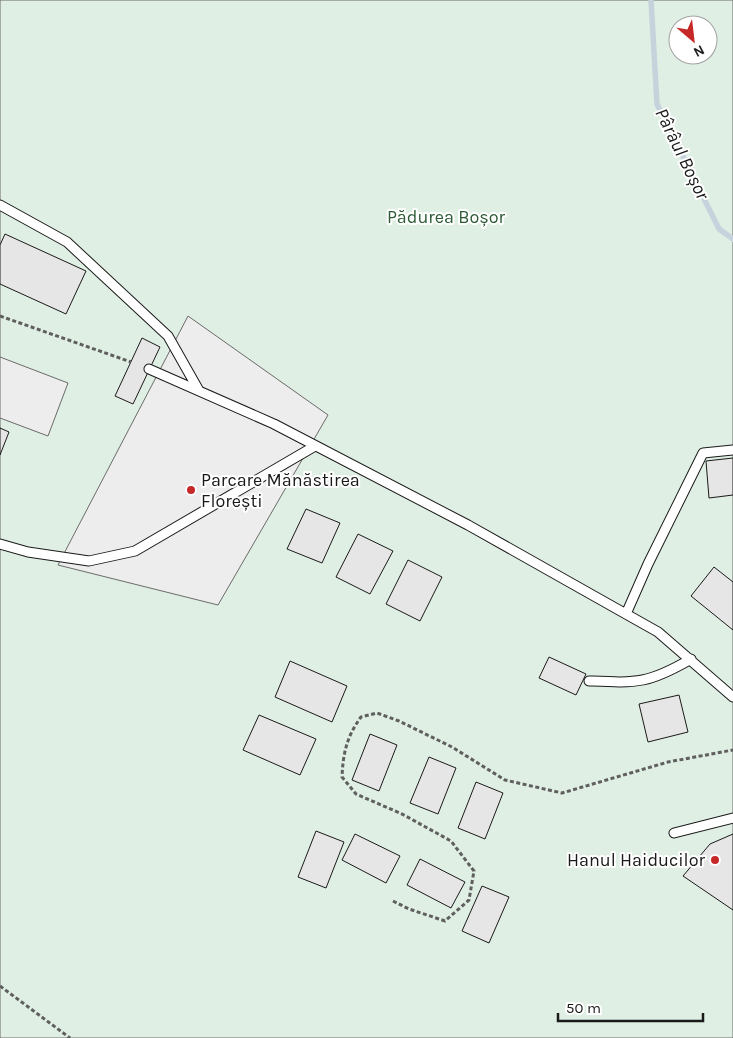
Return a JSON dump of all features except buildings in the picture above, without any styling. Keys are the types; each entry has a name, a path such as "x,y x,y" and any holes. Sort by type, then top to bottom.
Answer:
{"lane":[{"path":"0,205 67,242 161,329 168,336 198,389"},
{"path":"149,368 198,389 316,446 468,525 658,632 733,697"},
{"path":"0,544 28,552 88,561 135,551 316,446"},
{"path":"626,614 648,564 703,454 733,450"},
{"path":"589,681 642,682 664,675 691,659"},
{"path":"674,833 733,818"}],"path":[{"path":"0,316 131,362"},
{"path":"393,901 409,909 445,921 469,900 474,871 451,841 402,814 356,794 342,777 342,756 350,731 362,717 377,713 399,721 452,747 505,780 562,793 668,762 733,750"},
{"path":"0,986 70,1038"}],"green space":[{"name":"Pădurea Boșor","path":"0,0 733,0 733,1038 0,1038"}],"shaded area":[{"name":"Parcare Mănăstirea Florești","path":"188,316 328,415 218,605 58,565"},
{"path":"0,357 68,383 48,436 0,418"}],"waterway":[{"name":"Pârâul Boșor","path":"651,0 657,104 719,229 733,239"}],"place":[{"name":"Parcare Mănăstirea Florești","path":"191,490"},
{"name":"Hanul Haiducilor","path":"715,860"}]}
